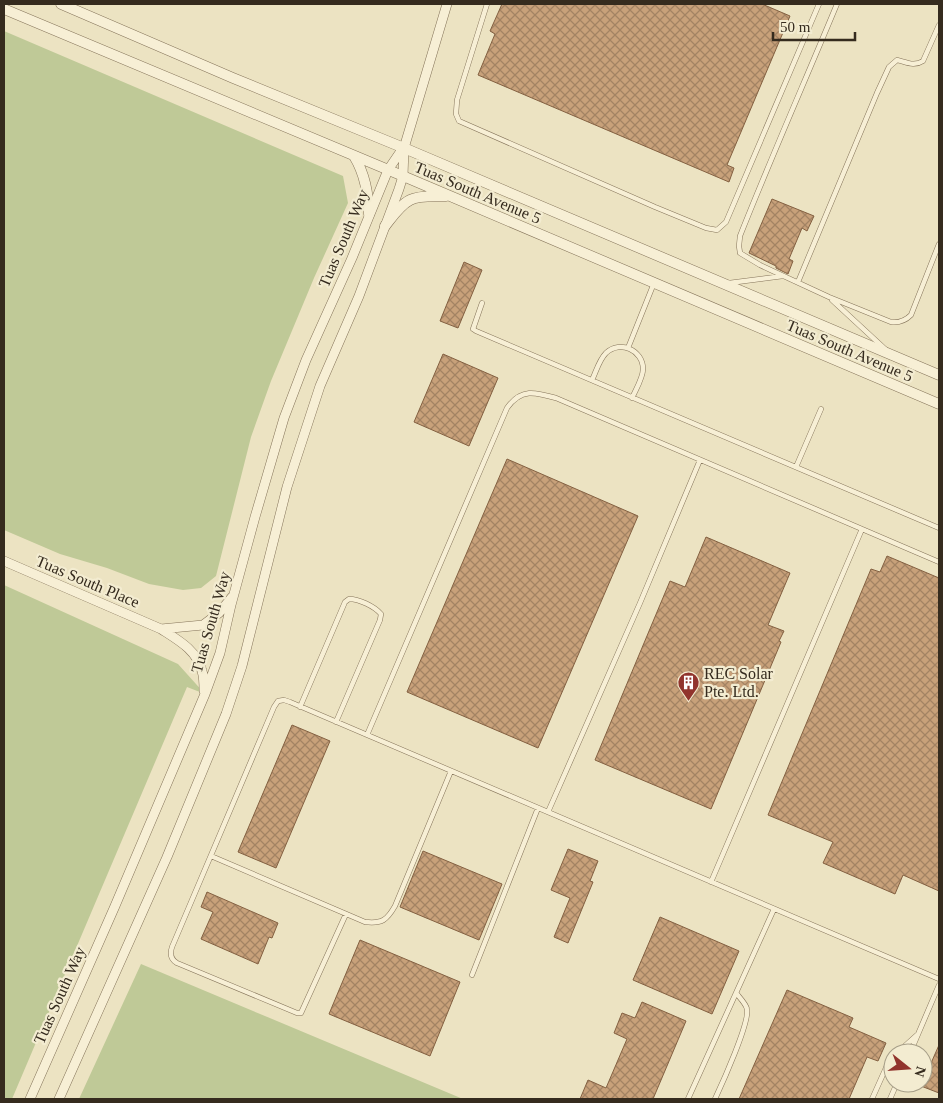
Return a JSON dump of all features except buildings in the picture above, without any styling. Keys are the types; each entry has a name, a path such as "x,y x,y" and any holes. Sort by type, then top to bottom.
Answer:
{"street":[{"name":"Tuas South Avenue 5","path":"61,4 939,375"},
{"name":"Tuas South Way","path":"59,1099 167,857 226,714 242,666 290,478 320,386 359,296 403,176 404,148 447,4"},
{"name":"Tuas South Avenue 5","path":"4,9 939,404"},
{"name":"Tuas South Way","path":"30,1099 115,906 204,694 220,653 255,517 284,418 306,360 352,258 388,170 404,148"},
{"path":"354,156 360,165 365,181 369,214"},
{"path":"385,226 411,199 450,196"},
{"name":"Tuas South Place","path":"4,561 161,629 182,642 195,655 202,671 204,694"},
{"name":"Tuas South Place","path":"161,629 203,625 219,614 234,595"}],"lane":[{"path":"487,4 457,100 456,114 459,121 655,207 706,228 717,230 726,222 819,4"},
{"path":"837,4 778,141 740,236 740,253 760,265 829,297 891,322 898,323 911,315 939,244"},
{"path":"798,282 889,67 897,60 912,64 918,64 923,61 939,25"},
{"path":"722,284 785,276"},
{"path":"628,348 654,283"},
{"path":"829,297 893,356"},
{"path":"482,303 473,328 476,331 939,528"},
{"path":"592,380 605,354 615,348 628,348 639,356 643,368 632,398"},
{"path":"367,735 507,408 521,394 540,393 548,396 939,562"},
{"path":"796,467 821,409"},
{"path":"548,812 640,603 700,460"},
{"path":"711,882 862,529"},
{"path":"300,707 345,602 349,598 365,603 381,614 380,620 336,722"},
{"path":"346,914 301,1013 177,963 172,959 170,953 278,701 284,700 939,978"},
{"path":"211,856 365,922 378,923 391,914 451,771"},
{"path":"472,975 538,808"},
{"path":"688,1099 774,908"},
{"path":"914,1043 939,985"},
{"path":"716,1099 747,1019 747,1007 736,994"},
{"path":"908,1043 918,1034"},
{"path":"872,1099 883,1074"}],"green space":[{"path":"4,31 343,176 348,203 271,381 251,437 216,576 201,588 183,590 149,584 107,568 60,554 4,530"},
{"path":"4,585 178,664 205,694 187,687 12,1099 4,1099"},
{"path":"141,964 463,1099 79,1099"}],"place":[{"name":"REC Solar Pte. Ltd.","path":"688,701"}]}
